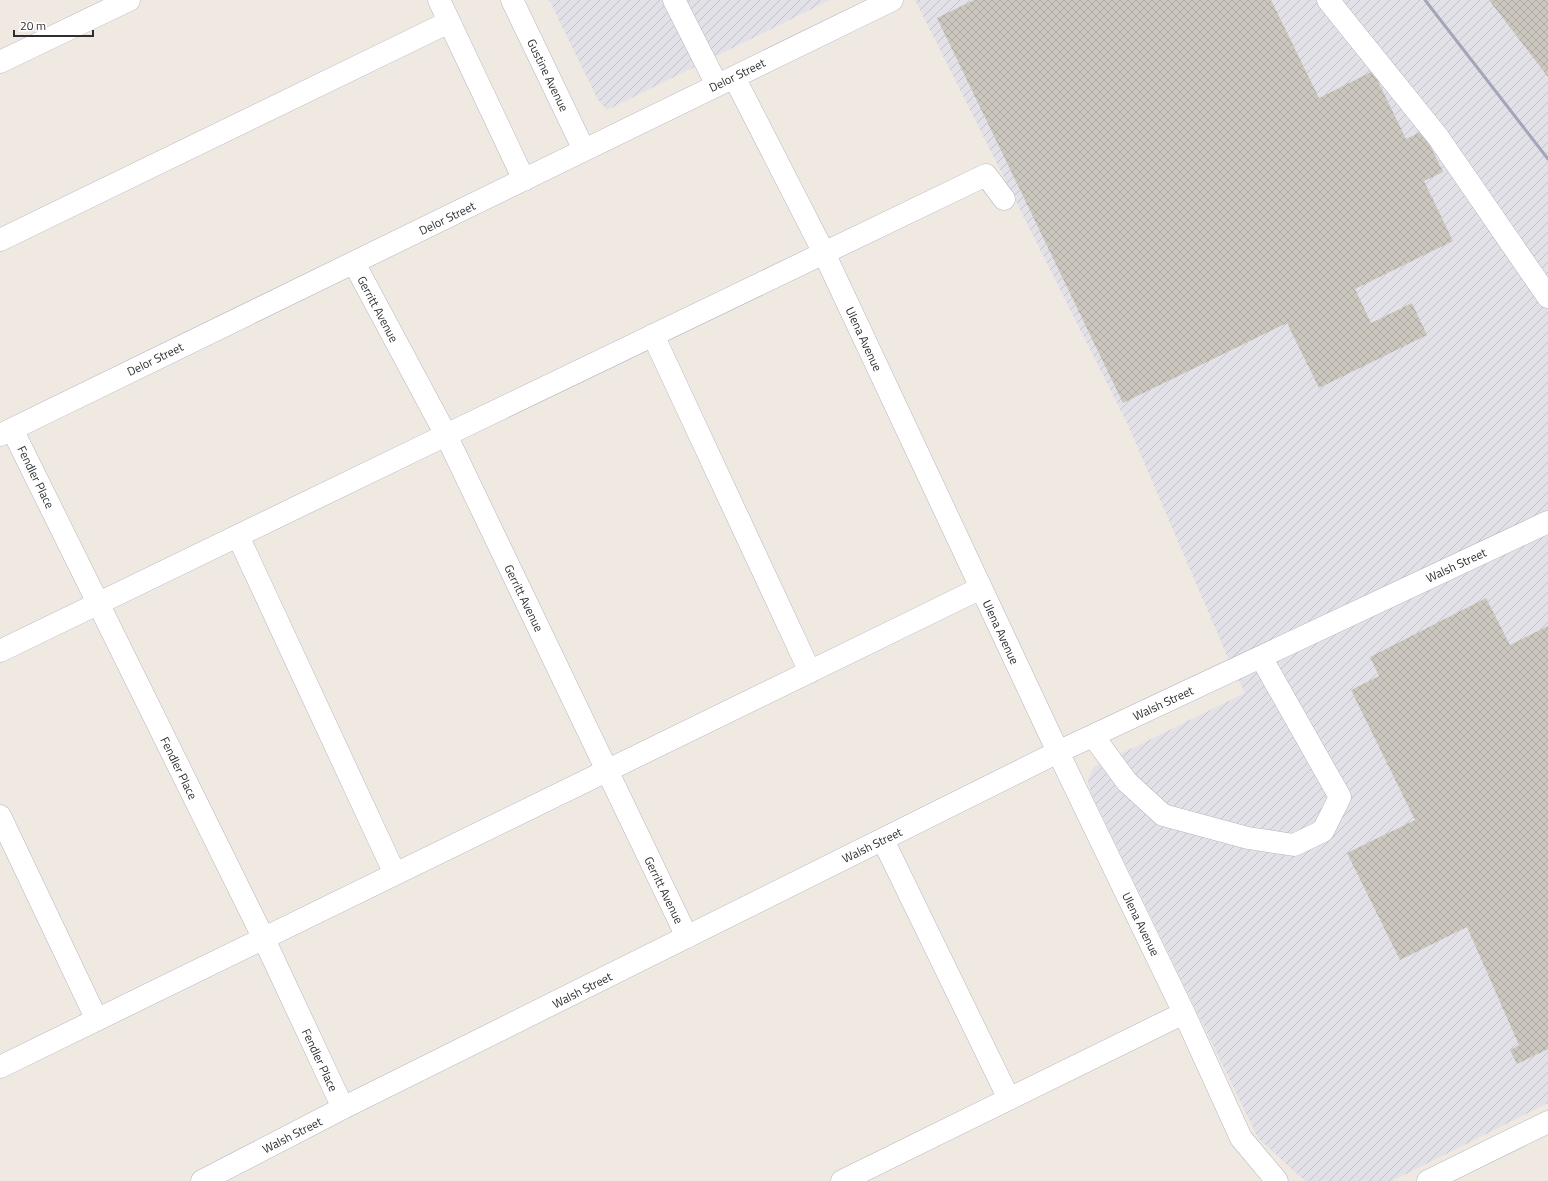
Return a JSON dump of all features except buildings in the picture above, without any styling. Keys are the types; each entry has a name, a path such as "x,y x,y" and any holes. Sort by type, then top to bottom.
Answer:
{"street":[{"path":"0,62 129,0"},
{"path":"439,0 524,180"},
{"name":"Gustine Avenue","path":"512,0 584,150"},
{"name":"Ulena Avenue","path":"674,0 725,81 824,253 1058,752 1184,1013 1241,1138 1277,1181"},
{"name":"Delor Street","path":"6,432 892,0"},
{"path":"1328,0 1438,137 1548,297"},
{"path":"0,240 449,22"},
{"path":"0,651 986,175 1004,199"},
{"name":"Gerritt Avenue","path":"354,263 446,435 687,937"},
{"path":"653,335 810,672"},
{"name":"Fendler Place","path":"6,432 98,604 264,938 343,1108"},
{"name":"Walsh Street","path":"202,1181 343,1108 1058,752 1548,522"},
{"path":"238,536 395,874"},
{"path":"0,1067 981,588"},
{"path":"1093,736 1127,782 1163,815 1248,838 1294,845 1323,832 1340,796 1261,657"},
{"path":"0,816 97,1020"},
{"path":"883,840 1009,1099"},
{"path":"842,1181 1184,1013"},
{"path":"1428,1181 1548,1122"}],"shaded area":[{"path":"549,0 830,0 607,110 598,100"},
{"path":"915,0 1548,0 1548,1103 1392,1181 1305,1181 1258,1138 1091,793 1088,783 1089,776 1094,767 1245,693 1229,660 1129,427"}],"railway":[{"path":"1425,0 1548,159"}]}
